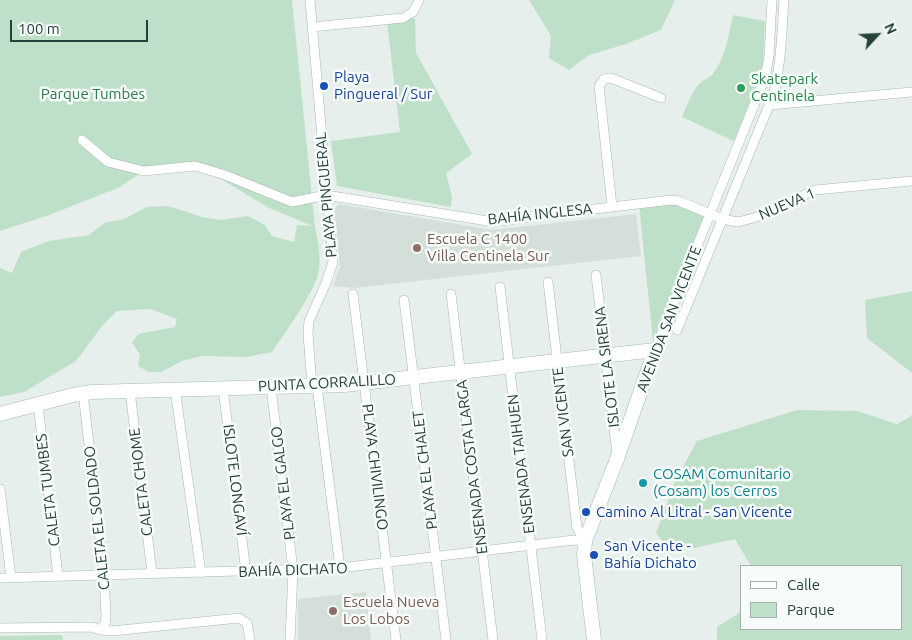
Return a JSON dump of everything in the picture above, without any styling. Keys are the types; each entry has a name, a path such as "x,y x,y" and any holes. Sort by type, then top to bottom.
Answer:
{"street":[{"name":"PLAYA PINGUERAL","path":"310,0 333,262 309,321 308,334 340,568"},
{"path":"312,27 403,18 413,12 419,0"},
{"name":"AVENIDA SAN VICENTE","path":"594,640 584,555 585,541 617,459 655,350 765,78 769,56 772,0"},
{"name":"AVENIDA SAN VICENTE","path":"677,330 769,105 778,77 784,0"},
{"path":"612,206 599,86 604,79 611,78 661,98"},
{"path":"769,105 912,92"},
{"path":"82,140 108,162 144,171 195,166 225,175 292,202 326,194"},
{"name":"NUEVA 1","path":"722,219 732,222 745,222 816,190 912,181"},
{"name":"BAHÍA INGLESA","path":"326,194 488,221 657,201 679,201 722,219"},
{"name":"ISLOTE LA SIRENA","path":"596,275 617,459"},
{"name":"SAN VICENTE","path":"548,282 576,528 585,541"},
{"name":"ENSENADA TAIHUEN","path":"500,287 542,640"},
{"name":"PLAYA CHIVILINGO","path":"353,294 396,640"},
{"name":"ENSENADA COSTA LARGA","path":"451,294 494,640"},
{"name":"PLAYA EL CHALET","path":"404,300 446,640"},
{"name":"PUNTA CORRALILLO","path":"0,414 83,393 364,383 655,350"},
{"name":"PLAYA EL GALGO","path":"271,387 293,570 290,640"},
{"name":"ISLOTE LONGAVÍ","path":"224,388 246,572"},
{"path":"175,389 201,573"},
{"name":"CALETA CHOME","path":"130,391 152,573"},
{"name":"CALETA EL SOLDADO","path":"83,393 104,574 106,616 105,624 100,630"},
{"name":"CALETA TUMBES","path":"38,404 58,576"},
{"path":"0,489 11,578"},
{"name":"BAHÍA DICHATO","path":"0,578 340,568 574,540 585,541"},
{"path":"0,628 92,627 112,632 239,618 247,623 250,640"},
{"path":"100,630 105,640"}],"shaded area":[{"name":"Escuela C 1400 Villa Centinela Sur","path":"339,204 492,230 636,214 641,256 354,288 333,286 340,266 334,209"},
{"name":"Escuela Nueva Los Lobos","path":"366,592 371,640 298,640 298,599"}],"green space":[{"name":"Parque Tumbes","path":"0,0 292,0 320,265 317,278 306,300 272,352 246,357 202,356 182,361 161,372 149,372 138,366 140,355 132,342 138,334 175,327 177,319 150,309 117,311 102,326 76,361 24,392 0,397 0,268 12,273 21,252 49,241 89,235 104,223 124,219 147,207 168,206 202,217 221,220 248,216 265,225 272,236 294,242 297,225 313,226 269,208 196,164 144,171 118,188 49,215 0,231"},
{"path":"529,0 675,0 661,30 626,44 589,55 569,70 549,58 551,36"},
{"path":"733,15 765,21 763,66 734,141 682,117 697,87 712,75 721,60"},
{"path":"415,18 416,53 472,154 446,173 452,197 451,207 337,186 331,141 400,132 387,22"},
{"path":"679,203 706,214 653,341 639,205"},
{"path":"912,291 912,373 867,338 865,300"},
{"path":"797,410 858,411 897,424 912,414 912,640 717,640 717,627 740,611 740,630 902,630 902,565 750,565 735,539 672,553 656,533 675,482 697,441"},
{"path":"62,635 63,640 0,640 0,636"}],"place":[{"name":"Playa Pingueral / Sur","path":"324,86"},
{"name":"Skatepark Centinela","path":"741,88"},
{"name":"Escuela C 1400 Villa Centinela Sur","path":"417,248"},
{"name":"COSAM Comunitario (Cosam) los Cerros","path":"643,483"},
{"name":"Camino Al Litral - San Vicente","path":"586,512"},
{"name":"San Vicente - Bahía Dichato","path":"594,555"},
{"name":"Escuela Nueva Los Lobos","path":"333,611"}]}
